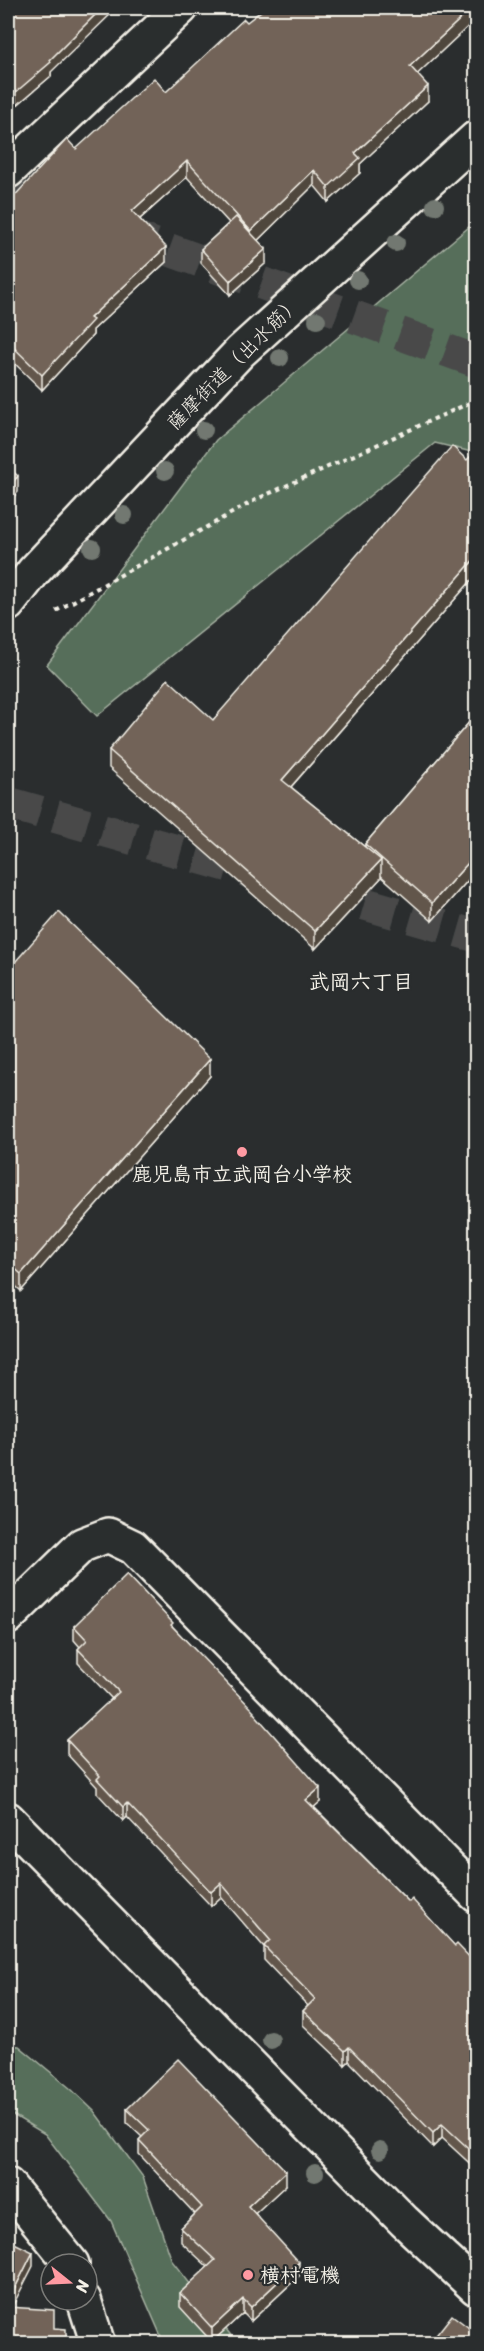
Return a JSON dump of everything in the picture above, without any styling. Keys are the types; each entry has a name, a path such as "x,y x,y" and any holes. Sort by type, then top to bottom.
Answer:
{"street":[{"path":"8,171 181,8"},
{"name":"薩摩街道（出水筋）","path":"8,604 34,571 240,352 477,138"},
{"path":"8,1617 82,1545 108,1535 133,1547 477,1895"},
{"path":"8,1819 404,2221 476,2288"},
{"path":"8,2185 62,2252"},
{"path":"88,2312 98,2343"}],"path":[{"path":"52,613 257,499 477,400"}],"green space":[{"path":"476,221 476,453 435,443 97,716 47,665 216,440"},
{"path":"8,2045 19,2046 94,2111 143,2177 172,2261 237,2343 164,2343 111,2221 45,2134 8,2112"}],"building":[{"path":"8,8 102,8 50,60 51,62 16,92 8,86"},
{"path":"265,8 472,8 410,66 428,86 355,153 360,158 328,187 314,170 251,231 187,161 132,211 166,247 90,318 93,320 42,375 8,342 8,203 67,139 76,149 154,78 166,92 244,19 247,22"},
{"path":"236,217 266,249 230,281 201,249"},
{"path":"452,446 467,460 477,450 477,556 282,780 381,860 315,931 109,750 168,679 213,720"},
{"path":"8,467 18,476 8,487"},
{"path":"477,713 477,853 432,903 365,844"},
{"path":"59,912 210,1059 21,1274 8,1262 8,970"},
{"path":"127,1574 173,1623 171,1625 254,1711 320,1788 306,1800 409,1902 412,1899 455,1946 457,1944 477,1965 477,2156 442,2124 433,2133 349,2047 345,2051 303,2011 315,1999 264,1946 270,1940 221,1883 211,1892 127,1803 123,1807 97,1779 100,1776 67,1740 119,1692 78,1649 87,1640 74,1626"},
{"path":"178,2059 286,2171 248,2206 299,2262 251,2307 243,2299 212,2328 180,2293 215,2260 181,2228 202,2207 139,2140 149,2130 127,2109"},
{"path":"8,2240 33,2252 8,2302"},
{"path":"8,2307 54,2312 54,2328 66,2329 66,2343 8,2343"},
{"path":"452,2315 477,2334 477,2343 430,2343"}],"tunnel":[{"path":"8,193 57,210"},
{"path":"123,233 476,361"},
{"path":"8,803 258,874"},
{"path":"317,890 476,936"}],"place":[{"name":"鹿児島市立武岡台小学校","path":"242,1152"},
{"name":"横村電機","path":"248,2275"}],"district":[{"name":"武岡六丁目","path":"361,982"}]}
